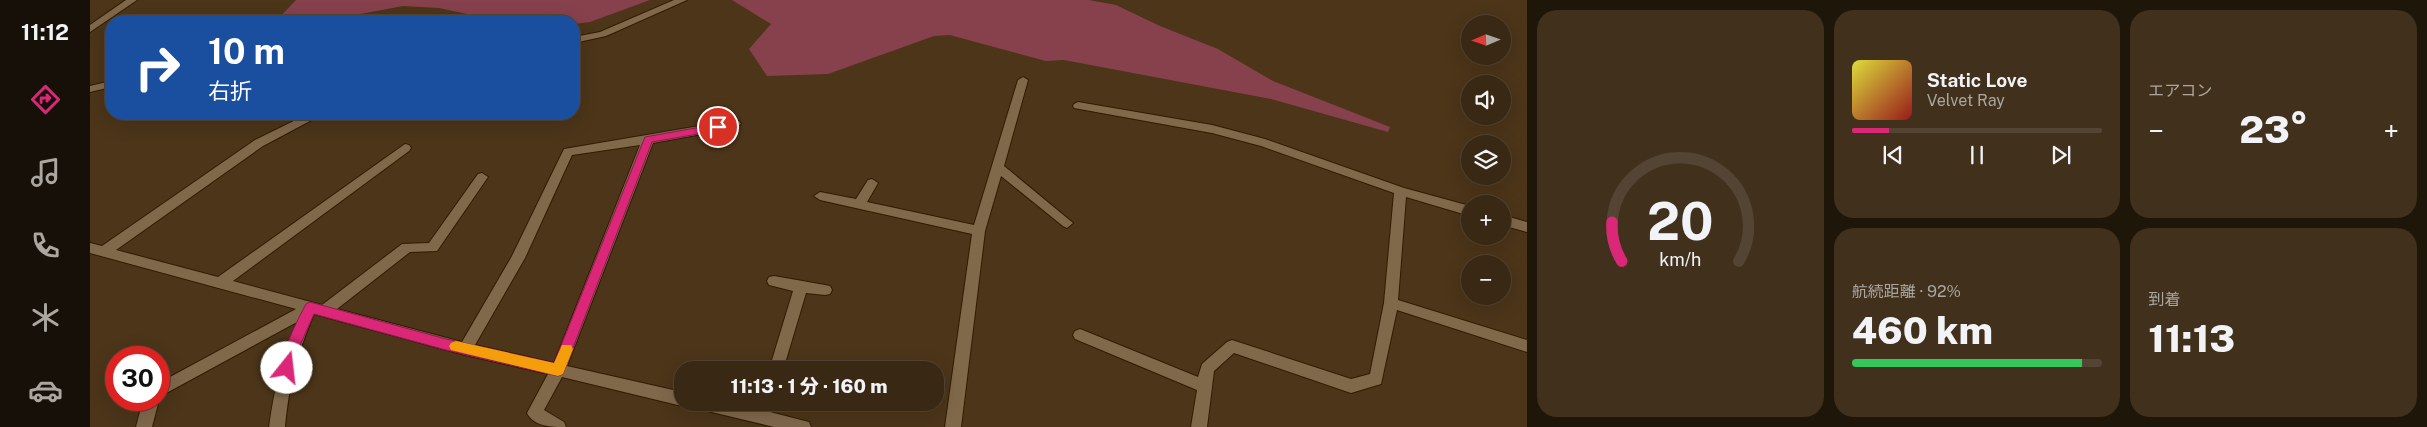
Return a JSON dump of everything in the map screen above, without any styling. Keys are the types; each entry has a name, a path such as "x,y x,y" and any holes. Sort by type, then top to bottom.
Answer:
{"street":[{"path":"110,15 132,0"},
{"path":"580,39 602,34 682,0"},
{"path":"90,29 105,19"},
{"path":"953,427 979,232 1023,80"},
{"path":"90,89 105,85"},
{"path":"1078,106 1212,129 1265,143 1400,191 1461,208"},
{"path":"97,250 259,143 303,120"},
{"path":"465,349 518,258 568,152 735,124"},
{"path":"558,427 535,413 558,370 648,140"},
{"path":"220,283 405,148"},
{"path":"998,167 1067,223"},
{"path":"170,384 317,309 407,248 432,248 482,177"},
{"path":"859,204 872,183"},
{"path":"1199,427 1207,368 1232,346 1351,386 1376,378 1391,303 1400,191"},
{"path":"820,196 979,232"},
{"path":"1511,223 1527,227"},
{"path":"97,250 465,349 674,397"},
{"path":"774,281 825,290"},
{"path":"779,361 802,287"},
{"path":"1391,303 1527,346"},
{"path":"277,427 280,400 291,352 317,309"},
{"path":"1080,335 1204,386"},
{"path":"144,427 148,411"},
{"path":"765,411 793,426"}],"shaded area":[{"path":"296,0 650,0 590,22 580,23 580,15 472,15 439,8 403,6 355,15 282,15"},
{"path":"732,0 1089,0 1116,5 1160,26 1218,49 1273,81 1390,127 1388,132 1271,99 1064,60 1046,61 950,35 934,36 828,74 767,76 749,49 771,24"}],"slow traffic":[{"path":"456,346 558,370 566,349"}],"route":[{"path":"287,368 291,352 310,308 446,344 558,370 648,140 718,127"}]}
